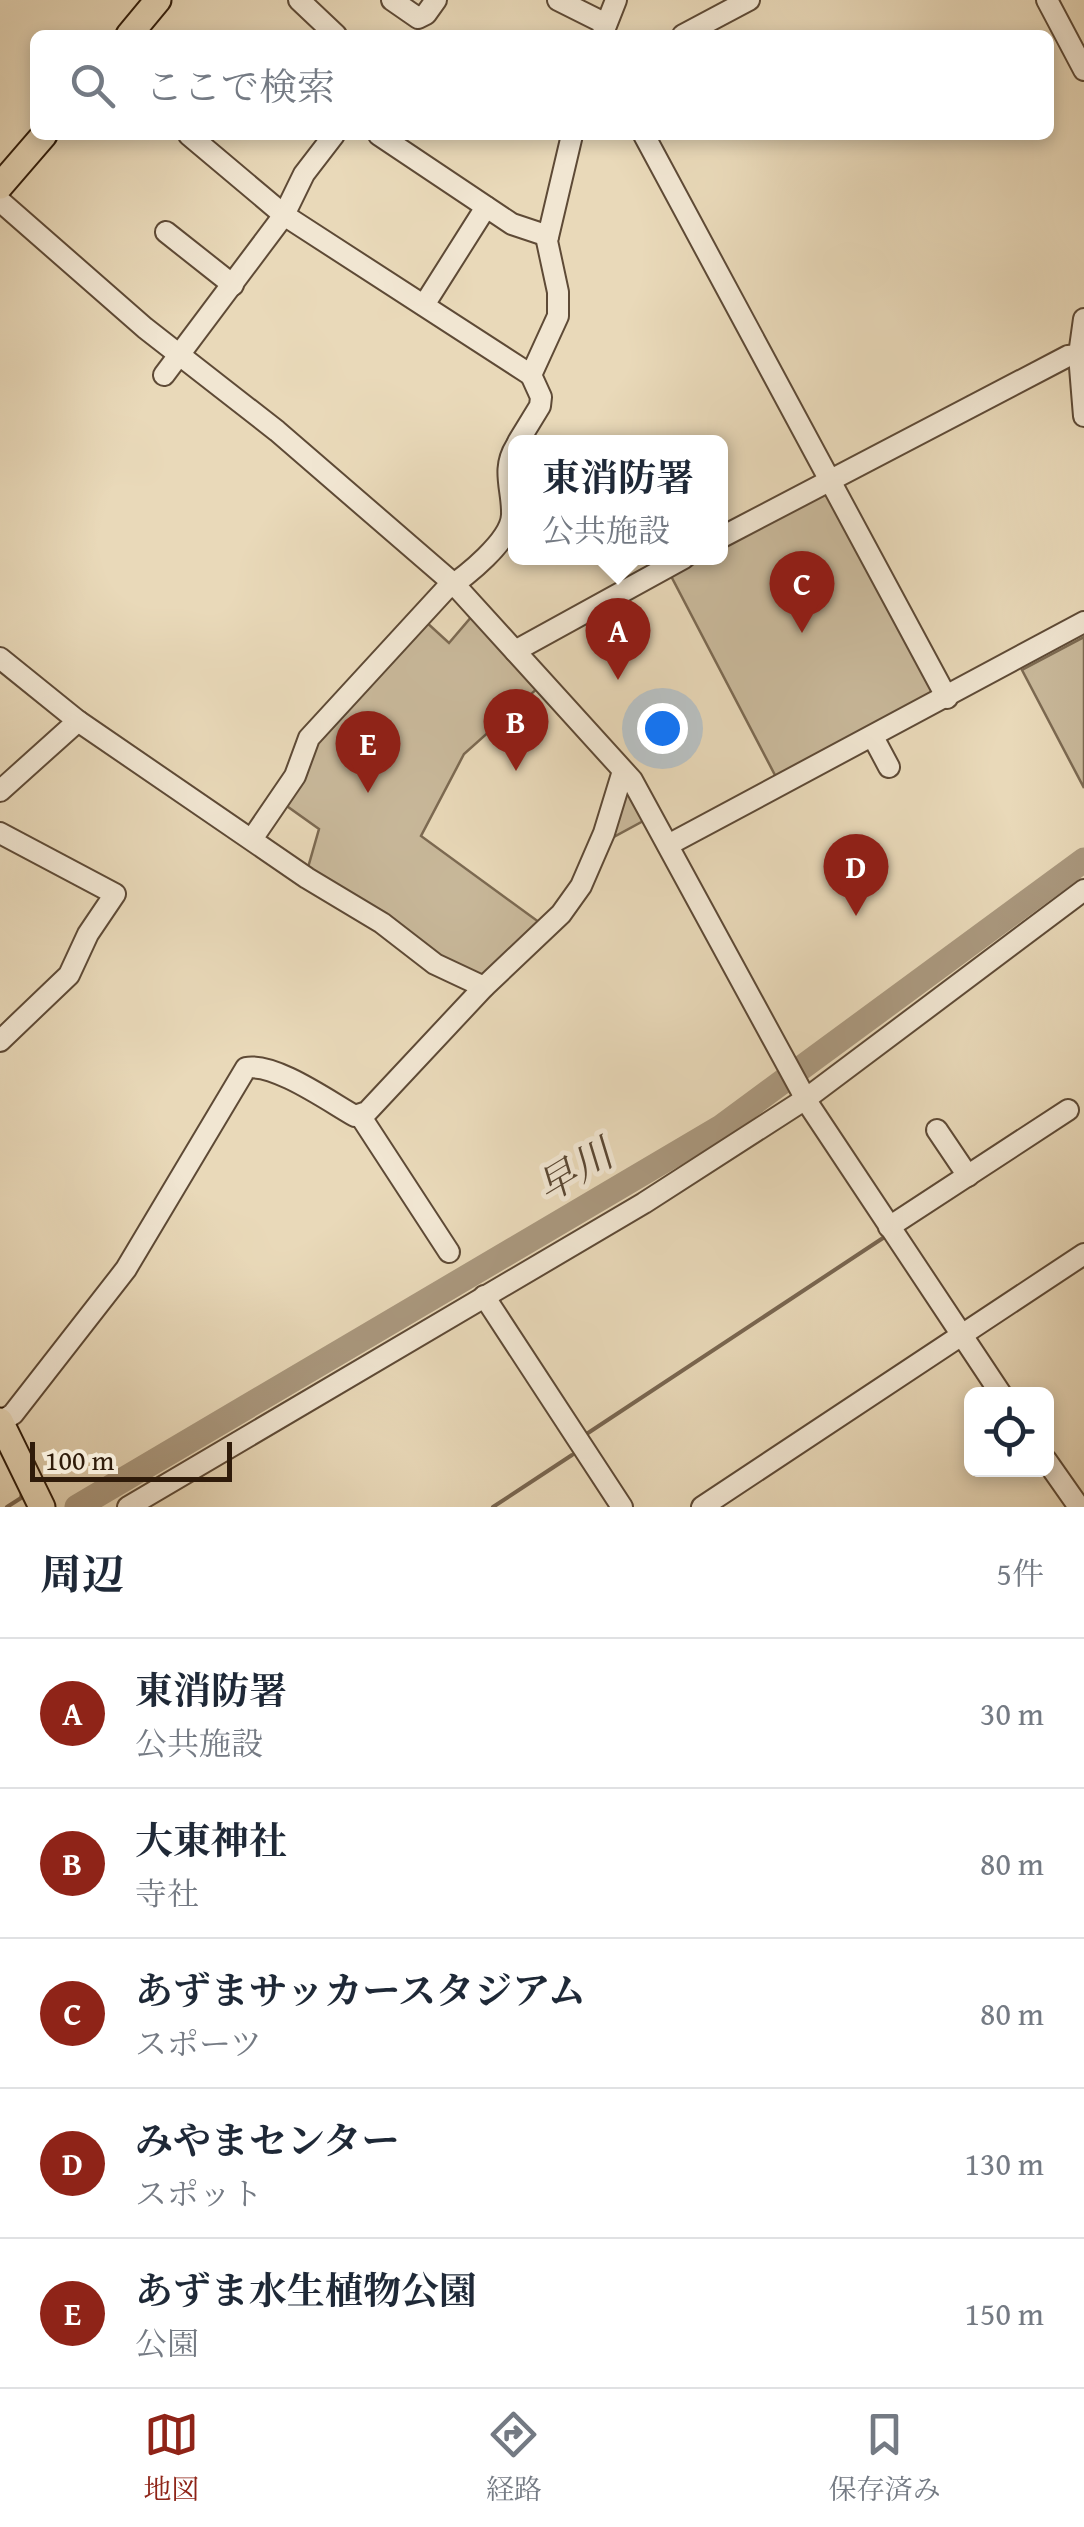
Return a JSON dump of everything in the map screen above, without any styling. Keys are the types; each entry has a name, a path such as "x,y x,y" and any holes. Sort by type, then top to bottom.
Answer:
{"main road":[{"path":"133,30 158,0"},
{"path":"0,186 40,140"},
{"path":"0,1421 41,1504"}],"street":[{"path":"392,0 418,18 436,0"},
{"path":"558,0 604,29 616,0"},
{"path":"693,30 749,0"},
{"path":"1047,0 1084,70"},
{"path":"313,5 332,30"},
{"path":"195,140 284,215 531,375 541,397 540,406 522,435"},
{"path":"164,375 284,215 304,174 330,140"},
{"path":"386,140 524,230 548,236"},
{"path":"531,375 558,316 548,236 571,140"},
{"path":"647,140 947,698"},
{"path":"0,200 145,328 381,518 454,584 623,771 636,787 805,1094 996,1387"},
{"path":"424,306 486,207"},
{"path":"166,232 233,285"},
{"path":"1084,318 1078,355 1084,416"},
{"path":"728,534 1068,356 1078,355"},
{"path":"508,460 508,488"},
{"path":"252,840 295,776 310,738 445,590 463,579 508,528"},
{"path":"515,651 671,565"},
{"path":"668,845 1084,622"},
{"path":"0,658 78,722 307,878 382,924 435,964 484,987"},
{"path":"0,791 78,722"},
{"path":"873,737 889,767"},
{"path":"361,1116 484,987 561,914 581,886 604,834 623,771"},
{"path":"0,832 115,894 88,934 69,974 0,1041"},
{"path":"128,1507 644,1203 805,1094 1084,890"},
{"path":"0,1421 13,1414 126,1269 246,1068 256,1067 284,1077 361,1116 450,1252"},
{"path":"890,1227 1068,1110"},
{"path":"937,1130 968,1176"},
{"path":"702,1507 1084,1254"},
{"path":"484,1296 622,1507"},
{"path":"1054,1471 1080,1507"}],"shaded area":[{"path":"827,492 933,691 931,695 776,777 671,576 692,565 728,565 728,545"},
{"path":"473,615 539,687 464,754 421,836 543,925 483,978 435,959 307,871 319,829 284,804 314,740 424,620 449,643"},
{"path":"1084,637 1084,788 1022,670"},
{"path":"627,786 645,820 608,840"}],"waterway":[{"name":"早川","path":"77,1507 721,1127 1084,860"},
{"path":"588,1433 883,1238"},
{"path":"493,1507 572,1455"},
{"path":"7,1507 22,1493"}],"place":[{"name":"あずまサッカースタジアム","path":"802,633"},
{"name":"東消防署","path":"618,680"},
{"name":"大東神社","path":"516,771"},
{"name":"あずま水生植物公園","path":"368,793"},
{"name":"みやまセンター","path":"856,916"}]}
